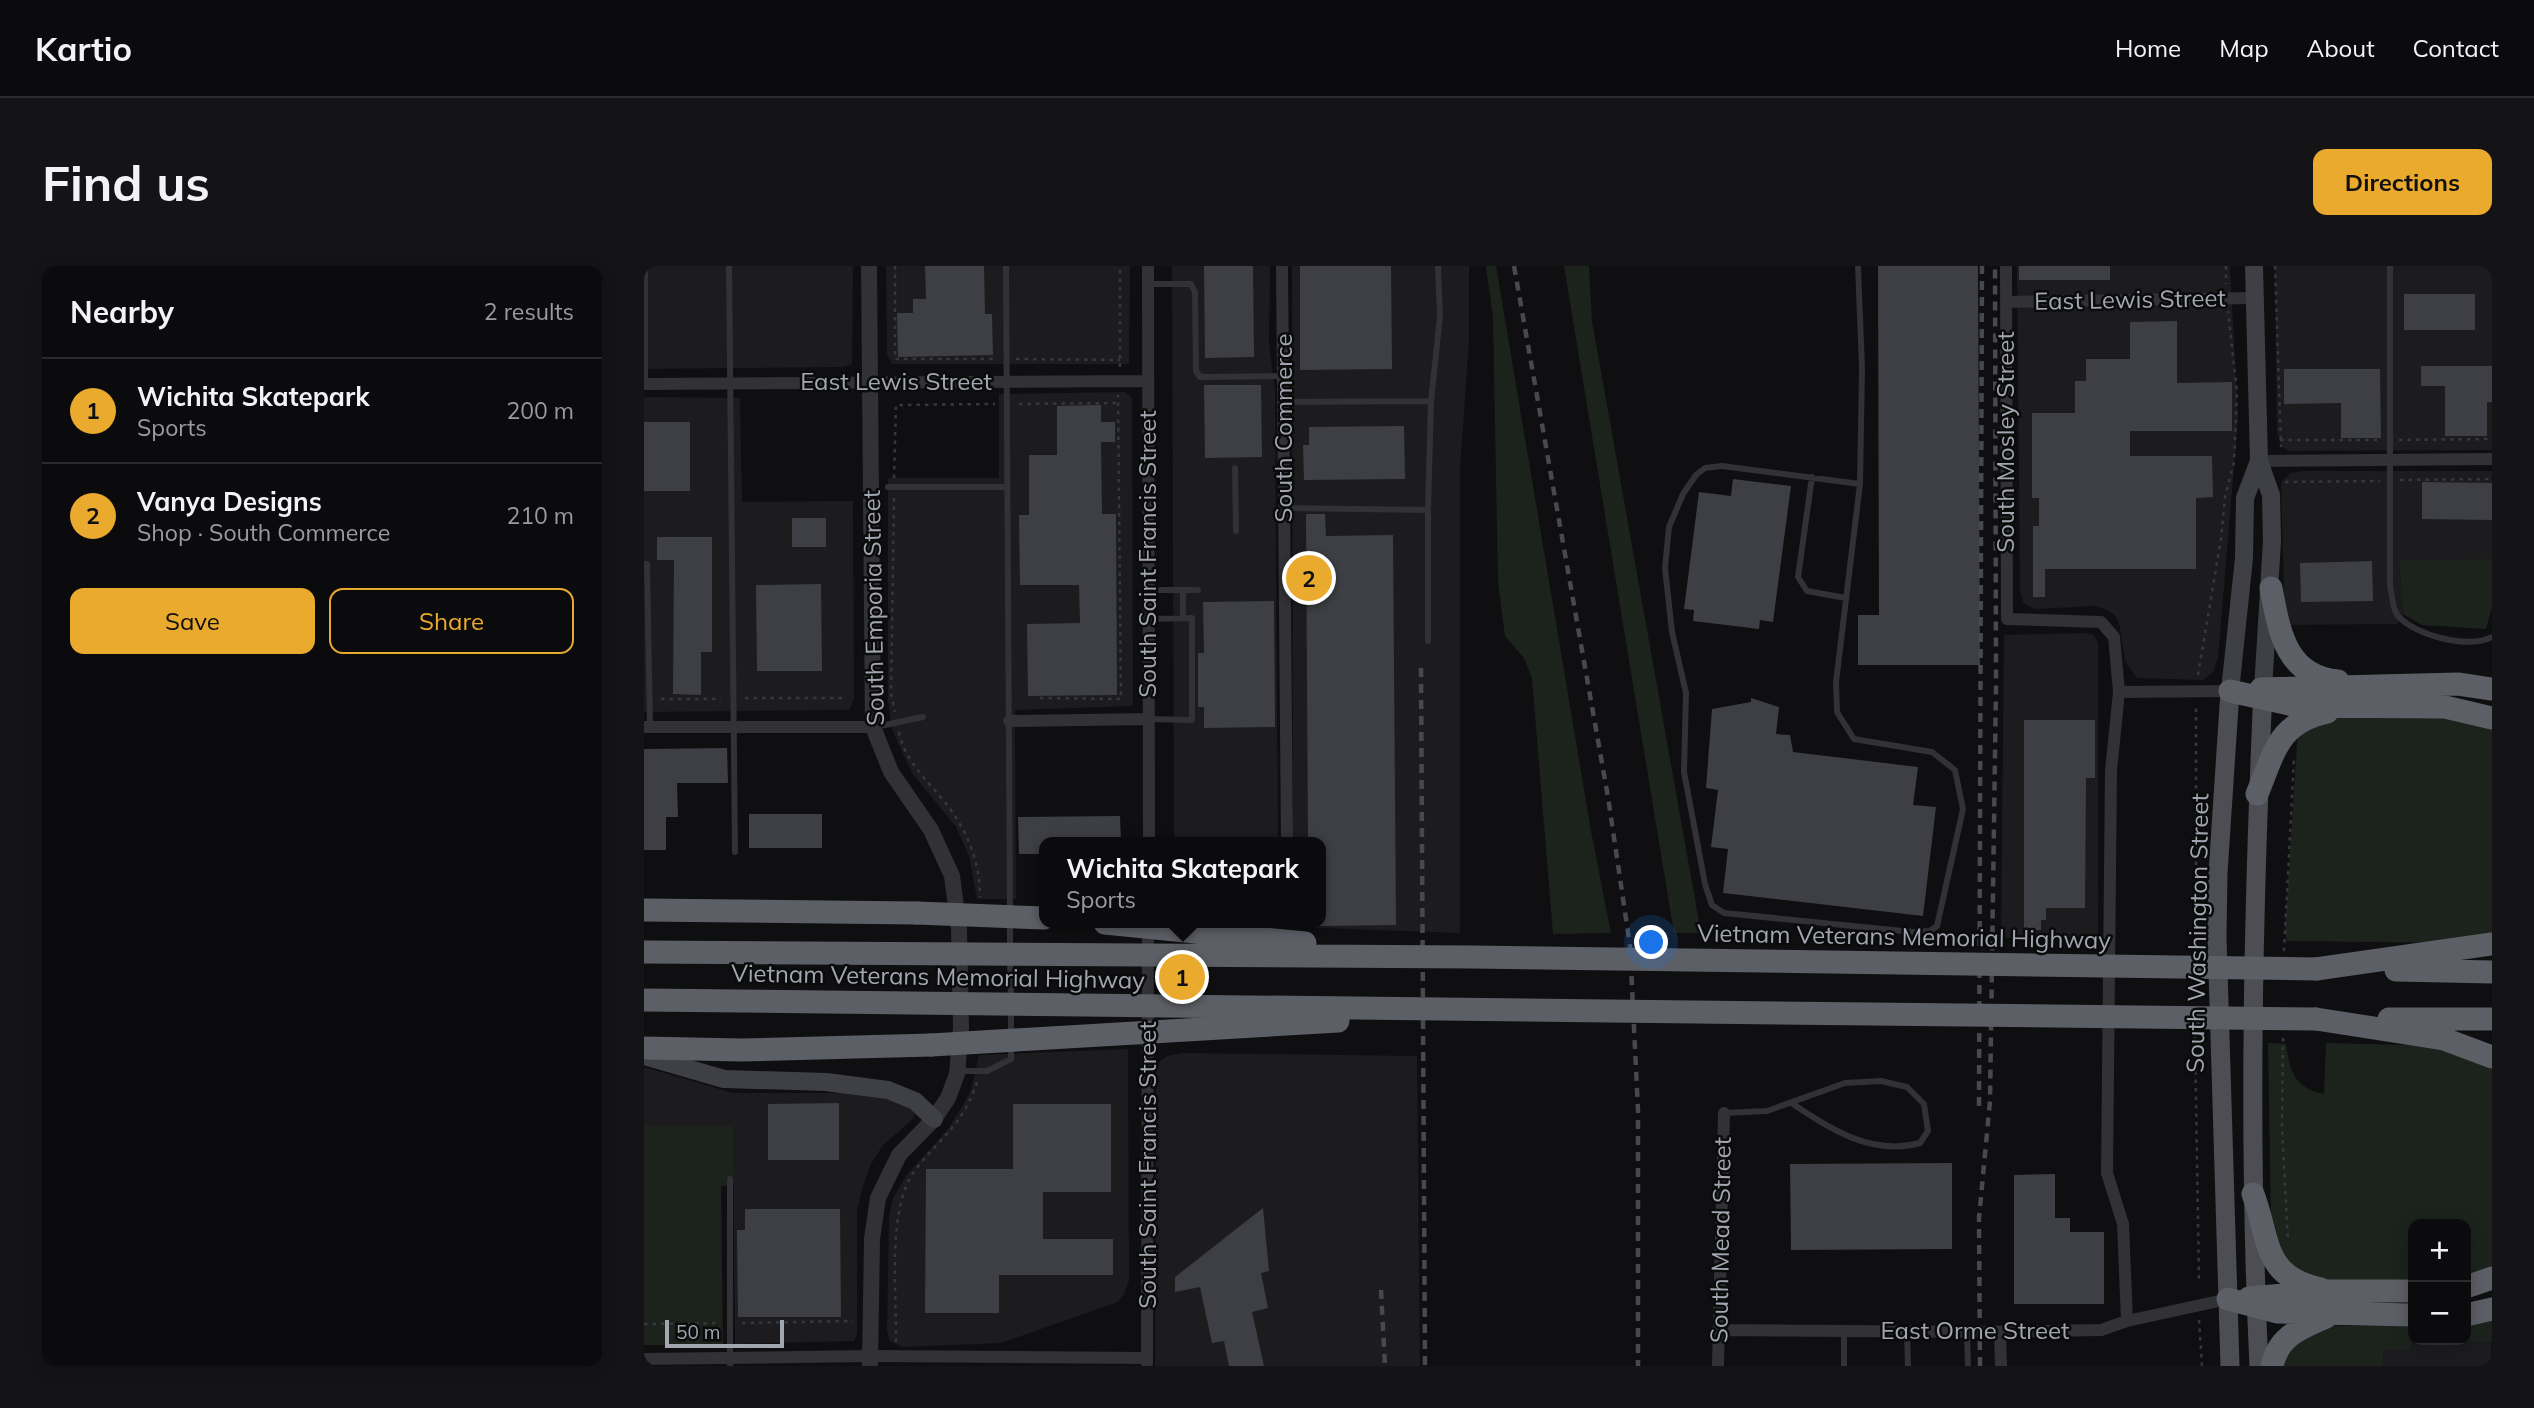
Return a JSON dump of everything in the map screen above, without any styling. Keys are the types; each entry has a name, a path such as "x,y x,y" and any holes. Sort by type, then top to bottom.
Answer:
{"highway":[{"path":"2271,588 2281,638 2288,651 2306,669 2333,681 2404,685"},
{"path":"2230,691 2263,694 2458,684 2492,689"},
{"path":"2263,694 2298,706 2445,707 2492,718"},
{"path":"2257,794 2281,736 2293,724 2307,717 2351,706"},
{"path":"644,899 655,910 917,913 1039,918"},
{"path":"1159,928 1472,957"},
{"path":"2316,969 2492,944"},
{"name":"Vietnam Veterans Memorial Highway","path":"644,952 1472,957 2492,972"},
{"name":"Vietnam Veterans Memorial Highway","path":"644,999 2492,1019"},
{"path":"644,1048 742,1050 931,1045 1307,1024 1466,1009"},
{"path":"2316,1019 2444,1039 2492,1057"},
{"path":"2253,1194 2262,1217 2269,1253 2278,1268 2291,1279 2306,1286 2330,1291"},
{"path":"2471,1285 2492,1278"},
{"path":"2228,1299 2256,1302 2330,1291 2408,1291"},
{"path":"2256,1302 2277,1312 2408,1315"},
{"path":"2471,1314 2492,1309"},
{"path":"2272,1366 2278,1349 2295,1330 2332,1314"}],"main road":[{"name":"South Washington Street","path":"2254,266 2259,461 2271,495 2271,588 2257,794 2253,905 2253,1194 2259,1366"},
{"name":"South Washington Street","path":"2230,1366 2221,1152 2217,886 2230,691 2244,558 2245,498 2259,461"},
{"path":"644,1056 724,1079 826,1082 888,1090 915,1101 934,1119"}],"street":[{"name":"South Emporia Street","path":"870,266 873,727 891,772 931,830 952,876 961,982 957,1070 948,1098 934,1119 898,1155 878,1198 872,1239 870,1361"},
{"name":"South Saint Francis Street","path":"1147,266 1149,837"},
{"name":"South Commerce","path":"1282,266 1287,837"},
{"name":"South Mosley Street","path":"2006,266 2007,619 2101,622 2114,636 2119,692"},
{"name":"East Lewis Street","path":"2006,302 2254,298"},
{"name":"East Lewis Street","path":"645,384 1148,381"},
{"path":"2259,461 2492,459"},
{"path":"2127,1321 2123,1224 2108,1173 2111,771 2119,692 2230,691"},
{"path":"1009,721 1149,719"},
{"path":"647,727 873,727"},
{"name":"South Saint Francis Street","path":"1147,1362 1148,928"},
{"name":"South Mead Street","path":"1718,1366 1724,1113"},
{"name":"East Orme Street","path":"1718,1330 2000,1332 2101,1329 2228,1299"},
{"path":"2000,1332 2001,1366"},
{"path":"644,1359 730,1362 870,1361 896,1356 1147,1362"}],"lane":[{"path":"645,266 645,384"},
{"path":"729,266 728,383 735,852"},
{"path":"957,1070 987,1071 1011,1059 1006,266"},
{"path":"1428,640 1428,510 1431,401 1440,316 1438,266"},
{"path":"1858,266 1862,368 1860,484 1836,682 1837,712 1854,739 1932,752 1955,770 1963,809 1937,926 1930,931 1913,932 1724,913 1713,905 1705,884 1684,772 1686,693 1672,632 1665,568 1668,527 1683,494 1696,475 1705,468 1722,466 1860,484"},
{"path":"2390,266 2390,585 2396,614 2411,627 2445,638 2482,642 2492,637"},
{"path":"1148,284 1191,284 1195,292 1196,371 1200,377 1283,376"},
{"path":"1283,402 1431,401"},
{"path":"1235,468 1236,531"},
{"path":"1812,477 1797,577 1807,592 1846,598"},
{"path":"891,487 1007,487"},
{"path":"1284,509 1428,510"},
{"path":"644,564 647,564 647,727"},
{"path":"1149,590 1198,590"},
{"path":"1183,590 1183,618"},
{"path":"1149,619 1192,618 1192,720 1149,719"},
{"path":"873,727 923,717"},
{"path":"1724,1113 1766,1111 1793,1104 1813,1093 1846,1083 1881,1081 1907,1087 1924,1104 1928,1130 1920,1143 1885,1148 1831,1130 1793,1104"},
{"path":"730,1178 730,1362"},
{"path":"1844,1331 1844,1366"},
{"path":"1907,1332 1908,1366"},
{"path":"1967,1332 1968,1366"}],"path":[{"path":"895,266 895,359 1120,360"},
{"path":"1040,698 1121,699 1121,266"},
{"path":"2198,675 2225,497 2234,462 2237,392 2226,299 2226,266"},
{"path":"2274,266 2284,482 2492,479"},
{"path":"896,405 891,487 891,694 901,744 917,770 960,821 974,852 980,897"},
{"path":"2196,707 2196,958"},
{"path":"2284,962 2294,758"},
{"path":"2195,972 2195,1000"},
{"path":"2195,1028 2199,1282"},
{"path":"2283,1031 2282,1127 2290,1231 2287,1243"},
{"path":"896,1356 899,1209 916,1169 951,1132 967,1109 978,1071"},
{"path":"2199,1318 2202,1366"},
{"path":"644,1324 853,1321"}],"shaded area":[{"path":"644,266 853,266 852,364 843,367 644,369"},
{"path":"886,266 1130,266 1129,364 892,364 887,354"},
{"path":"1172,266 1270,266 1269,344 1275,390 1278,837 1174,837"},
{"path":"1292,266 1469,266 1469,340 1460,468 1460,933 1321,928 1326,928 1326,837 1293,837"},
{"path":"1486,266 1496,266 1591,831 1611,933 1553,934 1532,678 1524,658 1505,636 1498,582 1493,317"},
{"path":"1564,266 1589,266 1592,321 1701,933 1674,933"},
{"path":"2017,266 2230,266 2238,420 2218,658 2213,672 2203,680 2137,678 2125,661 2119,623 2115,615 2105,609 2094,606 2035,609 2023,603 2020,590"},
{"path":"2275,266 2492,266 2492,450 2288,451 2282,447 2277,432"},
{"path":"1125,392 1132,398 1133,706 1015,710 1016,899 977,899 969,856 956,827 912,773 892,729 888,700 888,478 999,478 999,394"},
{"path":"644,397 740,398 742,502 853,501 854,699 849,710 644,712"},
{"path":"2492,471 2492,559 2399,560 2403,614 2397,624 2285,625 2281,482 2291,473"},
{"path":"2492,559 2492,607 2486,629 2422,625 2403,614 2399,560"},
{"path":"2004,635 2094,635 2098,643 2098,938 2001,938"},
{"path":"2324,716 2464,716 2492,726 2492,935 2454,943 2287,941 2285,930 2298,730"},
{"path":"2268,1043 2286,1044 2295,1077 2306,1087 2324,1094 2326,1043 2445,1046 2492,1069 2492,1268 2471,1276 2471,1219 2408,1219 2408,1281 2317,1280 2298,1271 2285,1259 2271,1223"},
{"path":"1128,1049 1129,1281 1118,1302 1001,1343 902,1347 890,1341 887,1331 889,1216 893,1198 906,1176 948,1129 962,1107 971,1090 979,1055"},
{"path":"1182,1053 1417,1056 1420,1366 1155,1366 1156,1073 1159,1062 1167,1056"},
{"path":"644,1067 733,1093 854,1093 888,1098 913,1109 915,1115 911,1121 883,1145 871,1164 862,1189 857,1212 857,1334 854,1341 735,1344 733,1127 644,1126"},
{"path":"644,1126 733,1126 734,1184 721,1186 723,1345 644,1345"},
{"path":"2492,1320 2492,1342 2471,1341 2471,1324"},
{"path":"2408,1325 2408,1345 2411,1345 2411,1350 2384,1350 2383,1366 2279,1366 2283,1354 2320,1326"},
{"path":"2408,1341 2408,1345 2471,1345 2471,1341 2491,1341 2492,1366 2383,1366 2384,1350"}],"building":[{"path":"925,266 984,266 985,314 992,314 993,355 898,357 897,313 913,313 913,299 926,299"},
{"path":"1204,266 1253,266 1254,357 1205,358"},
{"path":"1300,266 1391,266 1392,369 1300,370"},
{"path":"1878,266 1978,266 1980,665 1858,665 1858,615 1879,615"},
{"path":"2019,266 2110,266 2110,280 2019,280"},
{"path":"2404,294 2475,294 2475,330 2404,330"},
{"path":"2177,321 2177,383 2232,382 2232,431 2130,431 2130,456 2212,456 2213,497 2196,498 2196,569 2045,569 2045,597 2033,597 2033,526 2039,526 2039,498 2032,498 2032,413 2075,413 2075,381 2086,381 2086,359 2130,359 2130,322"},
{"path":"2421,366 2492,366 2492,402 2487,402 2487,436 2445,436 2445,386 2421,386"},
{"path":"2284,369 2380,369 2381,438 2341,438 2341,403 2284,404"},
{"path":"1204,385 1261,385 1262,457 1205,458"},
{"path":"1101,405 1101,422 1115,422 1115,442 1101,442 1102,514 1116,514 1117,695 1028,696 1027,624 1080,623 1079,585 1020,585 1019,515 1029,515 1029,455 1057,455 1057,406"},
{"path":"644,422 690,422 690,491 644,491"},
{"path":"1404,426 1405,479 1304,480 1303,445 1309,445 1309,427"},
{"path":"1733,479 1791,486 1773,622 1760,620 1759,629 1693,621 1694,610 1684,609 1699,492 1731,496"},
{"path":"2422,482 2492,483 2492,520 2422,519"},
{"path":"1306,514 1325,514 1326,536 1393,535 1396,925 1326,926 1326,837 1308,837"},
{"path":"792,518 826,518 826,547 792,547"},
{"path":"657,537 712,537 712,652 701,652 701,695 673,694 674,560 657,560"},
{"path":"2372,561 2373,601 2301,602 2300,563"},
{"path":"821,584 822,671 757,671 756,585"},
{"path":"1274,601 1275,727 1204,728 1204,707 1198,707 1198,653 1204,653 1203,602"},
{"path":"1751,698 1779,707 1776,734 1790,735 1793,752 1918,767 1913,805 1936,807 1923,916 1723,893 1728,849 1711,847 1718,790 1706,788 1712,709 1751,702"},
{"path":"2024,720 2095,720 2095,778 2086,778 2085,908 2046,908 2046,920 2041,920 2041,930 2024,930"},
{"path":"727,748 728,783 677,783 678,817 666,817 666,850 644,850 644,749"},
{"path":"749,814 822,814 822,848 749,848"},
{"path":"1120,816 1121,837 1039,837 1039,854 1019,854 1018,817"},
{"path":"839,1103 839,1160 768,1160 768,1104"},
{"path":"1013,1104 1111,1104 1111,1192 1043,1192 1043,1239 1113,1239 1113,1275 999,1275 999,1313 925,1313 926,1169 1013,1169"},
{"path":"1952,1163 1952,1249 1791,1250 1790,1164"},
{"path":"2055,1174 2055,1218 2070,1218 2070,1232 2104,1232 2104,1304 2014,1304 2014,1175"},
{"path":"1263,1208 1269,1271 1261,1273 1268,1308 1252,1312 1264,1366 1229,1366 1224,1341 1212,1343 1200,1287 1175,1292 1175,1277"},
{"path":"745,1209 840,1209 841,1317 738,1317 737,1230 745,1230"}],"railway":[{"path":"1514,266 1608,797 1630,946 1638,1110 1638,1366"},
{"path":"1979,1106 1982,266"},
{"path":"1980,1366 1979,1218 1990,1101 1996,685 1995,266"},
{"path":"1421,668 1425,1366"},
{"path":"1381,1290 1385,1366"}],"place":[{"name":"Vanya Designs","path":"1309,578"},
{"name":"Wichita Skatepark","path":"1182,977"}]}
